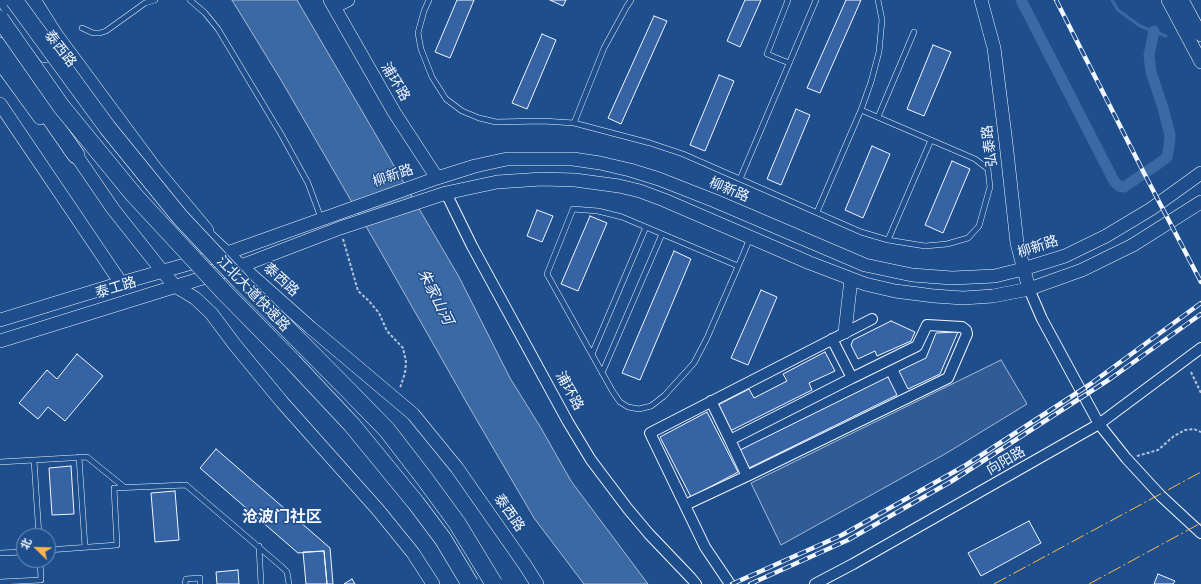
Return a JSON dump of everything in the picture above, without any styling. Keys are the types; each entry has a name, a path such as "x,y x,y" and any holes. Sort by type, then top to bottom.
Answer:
{"highway":[{"name":"江北大道快速路","path":"14,0 107,127 180,217 240,282 350,391 387,430 457,523 494,584"},
{"path":"32,0 54,35 154,170 205,231"},
{"name":"江北大道快速路","path":"0,19 61,106 134,195 224,292 352,425 416,503 443,539 470,584"},
{"path":"0,46 76,156"}],"main road":[{"name":"泰西路","path":"2,0 118,152 168,202 205,231 241,266 311,328 413,414 457,468 525,564 537,584"},
{"path":"332,4 348,0"},
{"name":"弘泰路","path":"981,0 994,48 1017,243 1029,289"},
{"path":"1168,0 1201,62"},
{"path":"1182,0 1201,36"},
{"name":"浦环路","path":"332,4 375,81 415,146 437,178"},
{"path":"0,63 54,136 76,156 113,209 163,272 175,286 195,298 211,313 282,402 379,511 412,553 433,584"},
{"path":"0,104 122,283 175,286"},
{"name":"柳新路","path":"227,252 346,209 475,166 507,160 573,160 600,163 659,179 865,265 912,274 952,278 996,276 1065,256 1106,236 1151,209 1201,173"},
{"path":"241,266 340,228 446,193 497,182 542,179 575,180 619,186 664,200 810,263 865,284 895,291 934,296 963,298 993,296 1029,289 1082,270 1133,245 1201,202"},
{"name":"泰工路","path":"0,320 227,252"},
{"name":"泰工路","path":"0,341 241,266"},
{"path":"845,332 852,279"}],"street":[{"name":"浦环路","path":"446,193 472,246 568,422 591,460 649,534 696,584"},
{"path":"1029,289 1042,319 1099,424 1126,458 1160,496 1201,533"},
{"path":"730,584 705,547 650,433 872,318"},
{"path":"685,505 948,378 967,334 966,330 962,327 927,325 917,346 730,440"},
{"path":"832,339 852,378"},
{"name":"向阳路","path":"816,584 1099,424 1201,348"},
{"path":"711,402 747,476"}],"lane":[{"path":"82,28 94,33 106,31 145,3 155,0"},
{"path":"190,0 205,13 218,29 308,183 321,218"},
{"path":"429,0 424,11 418,33 421,49 432,77 446,99 462,111 479,118 496,122 543,121 574,123 650,143 683,154 861,232 888,240 925,246 947,244 968,238 979,226 990,187 988,169 975,160 861,110"},
{"path":"574,123 604,48 631,0"},
{"path":"788,0 766,54 789,63"},
{"path":"740,179 816,0"},
{"path":"818,212 872,82 879,52 882,20 878,0"},
{"path":"878,117 914,32"},
{"path":"888,240 931,140"},
{"path":"738,266 622,217 573,209 547,274 613,392 620,402 628,407 639,409 651,406 664,396 694,363 707,338 738,266 750,237"},
{"path":"592,354 646,227"},
{"path":"602,373 662,234"},
{"path":"0,462 87,456 124,487"},
{"path":"79,457 85,547"},
{"path":"34,460 38,528"},
{"path":"56,549 117,545 114,488 186,485 282,567 287,572 289,584"},
{"path":"259,546 261,584"},
{"path":"0,553 16,552"},
{"path":"0,582 41,580 40,568"},
{"path":"185,584 186,579 200,578 200,584"}],"path":[{"path":"340,228 358,291 379,313 387,330 403,348 406,362 405,373 396,399"},
{"path":"1191,372 1201,393"},
{"path":"1126,458 1158,450 1174,436 1185,430 1194,429 1201,432"}],"shaded area":[{"path":"1001,360 1027,404 945,454 781,545 751,483"}],"water":[{"name":"朱家山河","path":"232,0 297,0 459,277 510,378 571,481 648,584 584,584 534,518 281,80"}],"building":[{"path":"457,0 474,0 450,58 435,52"},
{"path":"550,0 566,0 563,6"},
{"path":"745,0 761,0 740,47 727,41"},
{"path":"846,0 861,0 820,93 807,88"},
{"path":"654,16 667,21 621,124 608,118"},
{"path":"542,34 556,40 527,109 512,103"},
{"path":"933,45 951,52 924,116 907,109"},
{"path":"719,75 734,81 705,151 690,145"},
{"path":"796,109 810,115 781,185 767,179"},
{"path":"872,146 890,154 863,218 845,210"},
{"path":"952,161 970,169 943,233 925,225"},
{"path":"537,210 553,216 542,242 527,236"},
{"path":"590,216 607,223 578,291 561,284"},
{"path":"674,251 691,259 640,380 622,373"},
{"path":"761,290 777,297 748,365 731,358"},
{"path":"891,321 915,332 911,341 877,356 875,351 858,359 851,345 853,340"},
{"path":"958,332 940,374 908,389 899,371 926,358 936,333"},
{"path":"825,352 835,371 809,383 812,390 730,431 718,405 749,389 754,398 787,381 783,374"},
{"path":"77,354 103,376 65,421 48,407 38,419 19,403 47,370 57,379"},
{"path":"888,377 897,395 749,468 740,450"},
{"path":"707,412 738,472 691,497 660,437"},
{"path":"216,449 330,548 333,584 327,584 324,551 298,553 200,468"},
{"path":"71,466 74,514 52,515 49,468"},
{"path":"175,491 179,540 155,542 151,493"},
{"path":"1029,521 1041,543 981,576 968,553"},
{"path":"324,551 327,584 306,584 303,552"},
{"path":"238,570 239,584 217,584 216,572"},
{"path":"1158,574 1175,581 1173,584 1154,584"},
{"path":"352,579 355,584 344,584"}],"waterway":[{"path":"1021,0 1114,181 1119,186 1124,187 1167,157 1170,135 1151,72 1149,55 1154,31"},
{"path":"1112,0 1118,10 1140,26 1166,36"}],"railway":[{"path":"1056,0 1201,282"},
{"path":"732,584 842,535 966,465 1089,385 1201,303"},
{"path":"750,584 848,540 952,481 1110,379 1201,314"}],"power":[{"path":"994,584 1201,472"},
{"path":"1089,584 1201,523"}],"district":[{"name":"沧波门社区","path":"282,518"}]}
